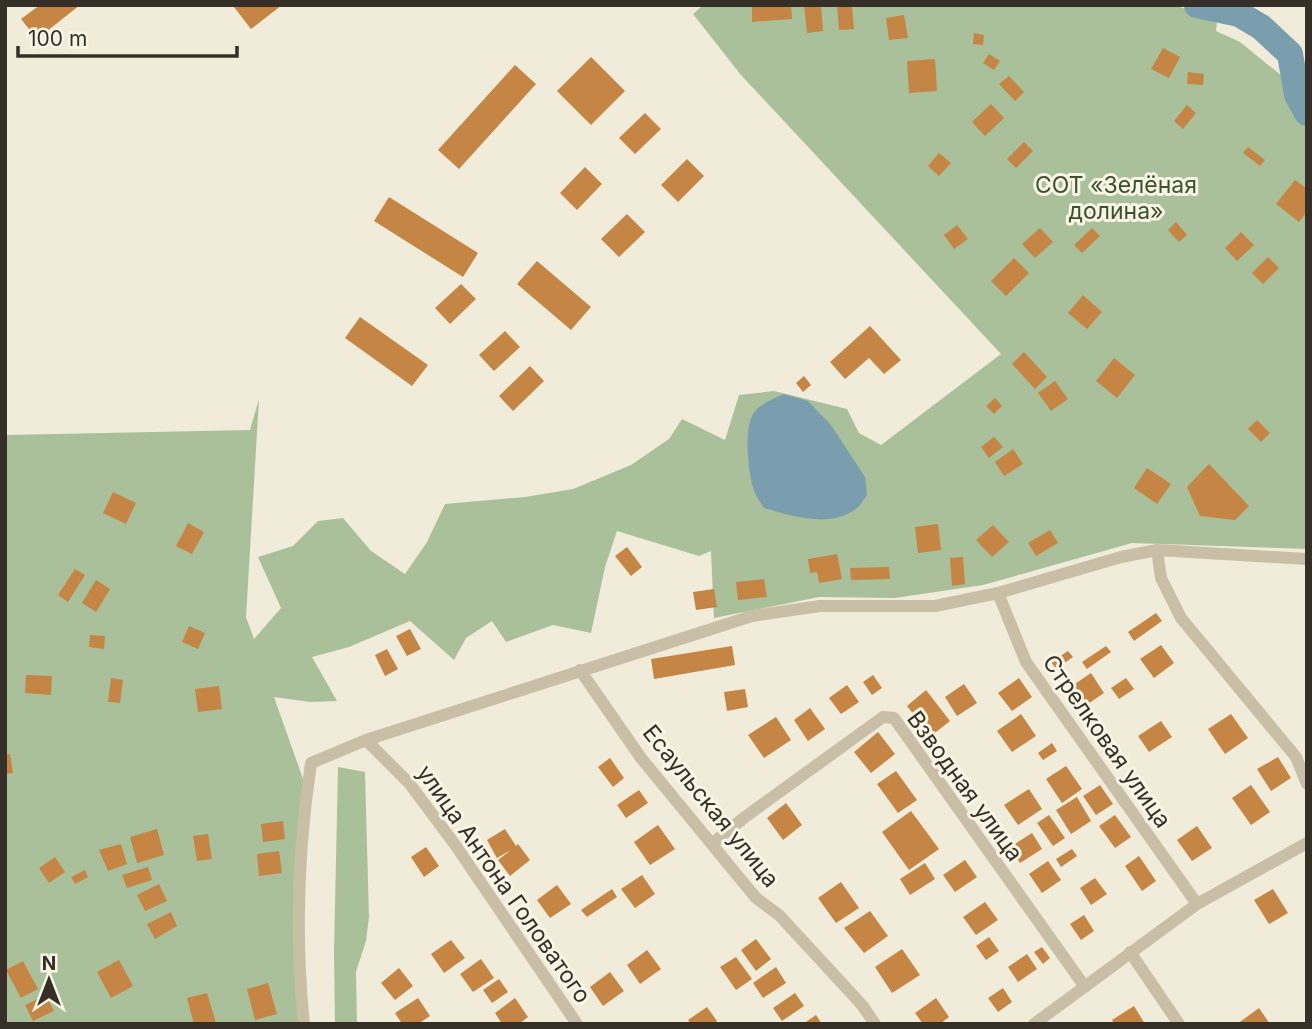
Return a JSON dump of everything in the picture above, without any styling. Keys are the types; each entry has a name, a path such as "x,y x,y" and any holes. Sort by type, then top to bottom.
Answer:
{"street":[{"path":"304,1024 298,967 302,820 311,763 366,740 752,616 820,606 935,606 998,593 1121,557 1157,550 1307,559"},
{"path":"1157,550 1161,578 1181,618 1296,757 1307,785"},
{"name":"Стрелковая улица","path":"998,593 1026,663 1197,904"},
{"name":"Есаульская улица","path":"580,670 641,758 756,898 779,915 862,1005 875,1024"},
{"name":"Взводная улица","path":"713,844 744,817 883,717 894,718 1085,987"},
{"name":"улица Антона Головатого","path":"366,740 410,783 577,1024"},
{"path":"1034,1024 1197,904 1307,843"},
{"path":"1129,952 1179,1024"}],"green space":[{"name":"СОТ «Зелёная долина»","path":"703,5 1176,5 1217,23 1216,31 1240,42 1282,76 1307,127 1307,549 1132,543 983,585 895,598 819,597 714,618 711,551 699,556 617,531 605,567 591,633 553,625 506,642 492,621 466,638 454,660 410,621 349,647 312,657 337,701 310,702 274,697 308,793 301,1024 5,1024 5,435 250,430 259,399 246,617 254,639 281,608 258,557 293,546 318,521 343,518 371,551 405,574 427,542 445,504 525,497 573,489 631,465 669,439 682,419 725,440 739,395 774,391 847,409 859,433 881,445 1001,354 741,75 693,14"},
{"path":"338,767 365,772 369,917 366,941 356,972 357,1024 335,1024"}],"water":[{"path":"784,394 808,401 831,425 865,477 867,495 858,507 847,514 824,519 799,517 764,508 756,495 749,466 750,423 758,409"}],"building":[{"path":"40,5 80,5 37,39 21,19"},
{"path":"282,5 251,29 234,7"},
{"path":"752,5 791,5 792,19 752,22"},
{"path":"804,5 821,5 823,31 807,33"},
{"path":"837,5 852,5 854,29 839,30"},
{"path":"904,15 908,38 889,40 886,18"},
{"path":"974,33 984,35 983,45 973,44"},
{"path":"1163,48 1180,57 1169,78 1151,69"},
{"path":"989,54 1000,61 994,70 983,63"},
{"path":"591,57 625,91 591,125 557,91"},
{"path":"935,59 937,91 909,93 907,61"},
{"path":"515,65 536,84 459,169 438,150"},
{"path":"1188,72 1204,74 1203,85 1187,84"},
{"path":"1009,76 1024,92 1015,101 999,84"},
{"path":"991,104 1004,118 985,136 972,122"},
{"path":"1187,105 1196,113 1183,129 1174,121"},
{"path":"645,113 661,129 635,154 619,138"},
{"path":"1024,142 1033,151 1016,168 1007,159"},
{"path":"1248,147 1265,160 1260,166 1243,153"},
{"path":"939,153 951,163 939,176 928,166"},
{"path":"687,159 704,176 678,202 661,185"},
{"path":"585,167 602,184 577,210 560,193"},
{"path":"1295,180 1307,189 1307,212 1299,222 1276,204"},
{"path":"389,197 478,253 463,277 374,221"},
{"path":"627,214 645,232 619,257 601,239"},
{"path":"1176,222 1187,235 1179,242 1168,230"},
{"path":"957,225 968,239 954,249 944,235"},
{"path":"1040,228 1053,242 1035,258 1022,244"},
{"path":"1092,228 1100,236 1082,253 1074,245"},
{"path":"1241,232 1254,245 1237,261 1225,248"},
{"path":"1268,257 1279,268 1263,284 1252,273"},
{"path":"1014,258 1029,273 1006,296 991,281"},
{"path":"537,261 591,307 571,330 517,284"},
{"path":"461,284 476,299 450,324 435,308"},
{"path":"1083,295 1102,312 1087,329 1068,313"},
{"path":"360,317 428,365 412,386 345,338"},
{"path":"870,326 901,360 884,374 869,358 845,379 830,362"},
{"path":"505,331 520,347 494,371 479,355"},
{"path":"1024,352 1047,377 1035,389 1012,364"},
{"path":"1114,358 1135,375 1117,398 1096,381"},
{"path":"530,366 544,381 513,411 499,396"},
{"path":"804,376 811,385 803,392 796,383"},
{"path":"1055,381 1068,399 1051,411 1038,393"},
{"path":"995,398 1002,406 994,414 986,406"},
{"path":"1257,420 1270,433 1261,442 1248,429"},
{"path":"994,437 1003,447 989,458 981,447"},
{"path":"1013,449 1023,464 1004,476 995,462"},
{"path":"1209,464 1249,506 1235,520 1200,516 1187,487"},
{"path":"1147,468 1171,484 1157,504 1134,488"},
{"path":"113,492 136,503 126,524 103,513"},
{"path":"188,523 204,532 192,554 176,546"},
{"path":"938,524 941,550 918,553 915,527"},
{"path":"993,525 1009,542 992,557 976,540"},
{"path":"1050,530 1058,543 1036,556 1028,543"},
{"path":"627,547 642,567 631,576 615,556"},
{"path":"837,554 842,579 819,583 817,572 810,573 808,559"},
{"path":"963,557 965,584 952,586 950,558"},
{"path":"889,567 890,579 851,580 850,568"},
{"path":"75,569 85,575 68,602 58,595"},
{"path":"764,579 767,597 738,600 736,582"},
{"path":"96,580 110,589 96,612 82,603"},
{"path":"714,589 717,607 696,610 693,592"},
{"path":"1156,613 1162,621 1134,641 1128,632"},
{"path":"189,626 205,633 198,649 182,642"},
{"path":"410,629 421,649 407,656 396,636"},
{"path":"90,635 105,636 104,649 89,647"},
{"path":"1161,645 1174,663 1154,678 1140,659"},
{"path":"732,646 735,665 654,679 651,659"},
{"path":"1106,646 1111,652 1087,669 1082,662"},
{"path":"387,649 398,669 385,676 375,655"},
{"path":"1068,651 1073,657 1056,669 1051,662"},
{"path":"1091,673 1104,693 1082,708 1069,688"},
{"path":"26,675 52,676 51,695 25,693"},
{"path":"873,675 882,688 872,695 863,682"},
{"path":"111,678 123,680 120,703 108,702"},
{"path":"1019,678 1032,697 1012,711 998,693"},
{"path":"1126,678 1134,689 1119,699 1111,688"},
{"path":"964,684 977,703 957,716 945,697"},
{"path":"847,685 859,702 841,714 829,698"},
{"path":"219,686 222,709 198,712 195,689"},
{"path":"745,689 748,707 727,711 724,692"},
{"path":"926,690 950,721 931,736 907,706"},
{"path":"810,708 825,729 808,741 794,720"},
{"path":"1021,714 1036,736 1012,752 997,731"},
{"path":"1231,714 1248,738 1225,754 1208,729"},
{"path":"776,717 791,740 764,758 748,735"},
{"path":"1161,721 1172,737 1149,752 1138,736"},
{"path":"878,732 895,754 871,773 854,752"},
{"path":"1052,743 1057,751 1043,760 1038,753"},
{"path":"10,754 13,773 5,774 5,755"},
{"path":"1278,757 1291,778 1271,791 1257,769"},
{"path":"610,758 624,778 613,787 598,767"},
{"path":"1066,766 1082,789 1062,803 1046,779"},
{"path":"896,771 917,800 898,813 877,784"},
{"path":"1100,785 1113,804 1096,815 1083,796"},
{"path":"1251,785 1270,812 1251,825 1232,798"},
{"path":"1029,789 1042,809 1018,825 1004,805"},
{"path":"639,790 648,803 626,818 617,805"},
{"path":"1077,797 1091,821 1071,834 1056,810"},
{"path":"786,803 802,825 783,840 767,818"},
{"path":"911,811 939,849 909,870 882,832"},
{"path":"1049,815 1065,838 1053,846 1037,823"},
{"path":"1115,815 1131,837 1115,848 1099,826"},
{"path":"283,821 285,839 263,842 261,824"},
{"path":"658,825 675,849 650,865 634,842"},
{"path":"1197,826 1212,848 1192,861 1177,840"},
{"path":"157,829 164,855 137,863 130,837"},
{"path":"505,829 516,846 518,844 530,860 510,876 498,860 511,850 497,858 487,840"},
{"path":"1032,833 1042,849 1020,863 1010,847"},
{"path":"208,834 212,859 197,861 193,836"},
{"path":"121,844 127,864 108,871 99,850"},
{"path":"426,847 439,866 424,877 411,857"},
{"path":"1072,849 1077,856 1061,867 1056,859"},
{"path":"279,851 282,873 259,876 257,854"},
{"path":"1139,856 1156,881 1142,891 1125,866"},
{"path":"55,857 65,872 49,883 39,868"},
{"path":"965,860 977,877 955,892 943,875"},
{"path":"1048,861 1061,880 1042,893 1029,874"},
{"path":"925,863 935,879 910,895 900,879"},
{"path":"148,867 152,880 127,888 122,875"},
{"path":"85,870 88,877 75,884 71,877"},
{"path":"642,875 655,894 635,908 621,889"},
{"path":"1095,878 1107,894 1091,905 1080,888"},
{"path":"841,882 859,908 836,923 818,898"},
{"path":"159,884 167,901 145,911 137,895"},
{"path":"557,885 571,904 550,918 537,900"},
{"path":"612,889 617,897 587,917 581,910"},
{"path":"1273,889 1288,913 1269,924 1254,900"},
{"path":"985,902 998,920 976,935 963,917"},
{"path":"870,911 888,936 864,953 844,928"},
{"path":"171,912 177,926 155,939 147,924"},
{"path":"1084,915 1094,931 1081,940 1070,924"},
{"path":"989,937 999,951 986,960 976,946"},
{"path":"756,939 771,959 756,971 741,950"},
{"path":"451,940 465,958 444,973 431,954"},
{"path":"1042,947 1050,958 1043,964 1034,952"},
{"path":"902,949 920,975 892,993 875,967"},
{"path":"647,950 661,969 640,984 627,965"},
{"path":"1027,954 1037,969 1018,982 1008,967"},
{"path":"736,957 752,979 736,990 720,967"},
{"path":"481,959 494,978 473,992 460,974"},
{"path":"119,960 133,986 111,998 97,972"},
{"path":"23,961 38,989 21,998 6,970"},
{"path":"776,967 786,983 763,998 753,983"},
{"path":"399,968 413,986 395,1000 381,983"},
{"path":"610,972 624,991 603,1006 590,987"},
{"path":"499,979 508,992 492,1003 483,990"},
{"path":"268,983 277,1014 255,1020 247,989"},
{"path":"1003,988 1012,1002 998,1012 988,998"},
{"path":"207,993 216,1023 194,1024 187,998"},
{"path":"795,993 804,1006 782,1021 773,1008"},
{"path":"46,995 54,1011 33,1021 25,1005"},
{"path":"418,998 430,1016 418,1024 402,1024 395,1013"},
{"path":"515,998 528,1017 519,1024 502,1024 495,1013"},
{"path":"936,998 949,1017 940,1024 923,1024 915,1013"},
{"path":"1134,1006 1145,1024 1114,1024 1112,1020"},
{"path":"707,1007 717,1021 713,1024 691,1024 688,1020"},
{"path":"1259,1008 1270,1024 1237,1024"},
{"path":"816,1015 822,1024 803,1024"}],"waterway":[{"path":"1197,5 1239,14 1261,27 1290,54 1297,95 1307,113"}]}
